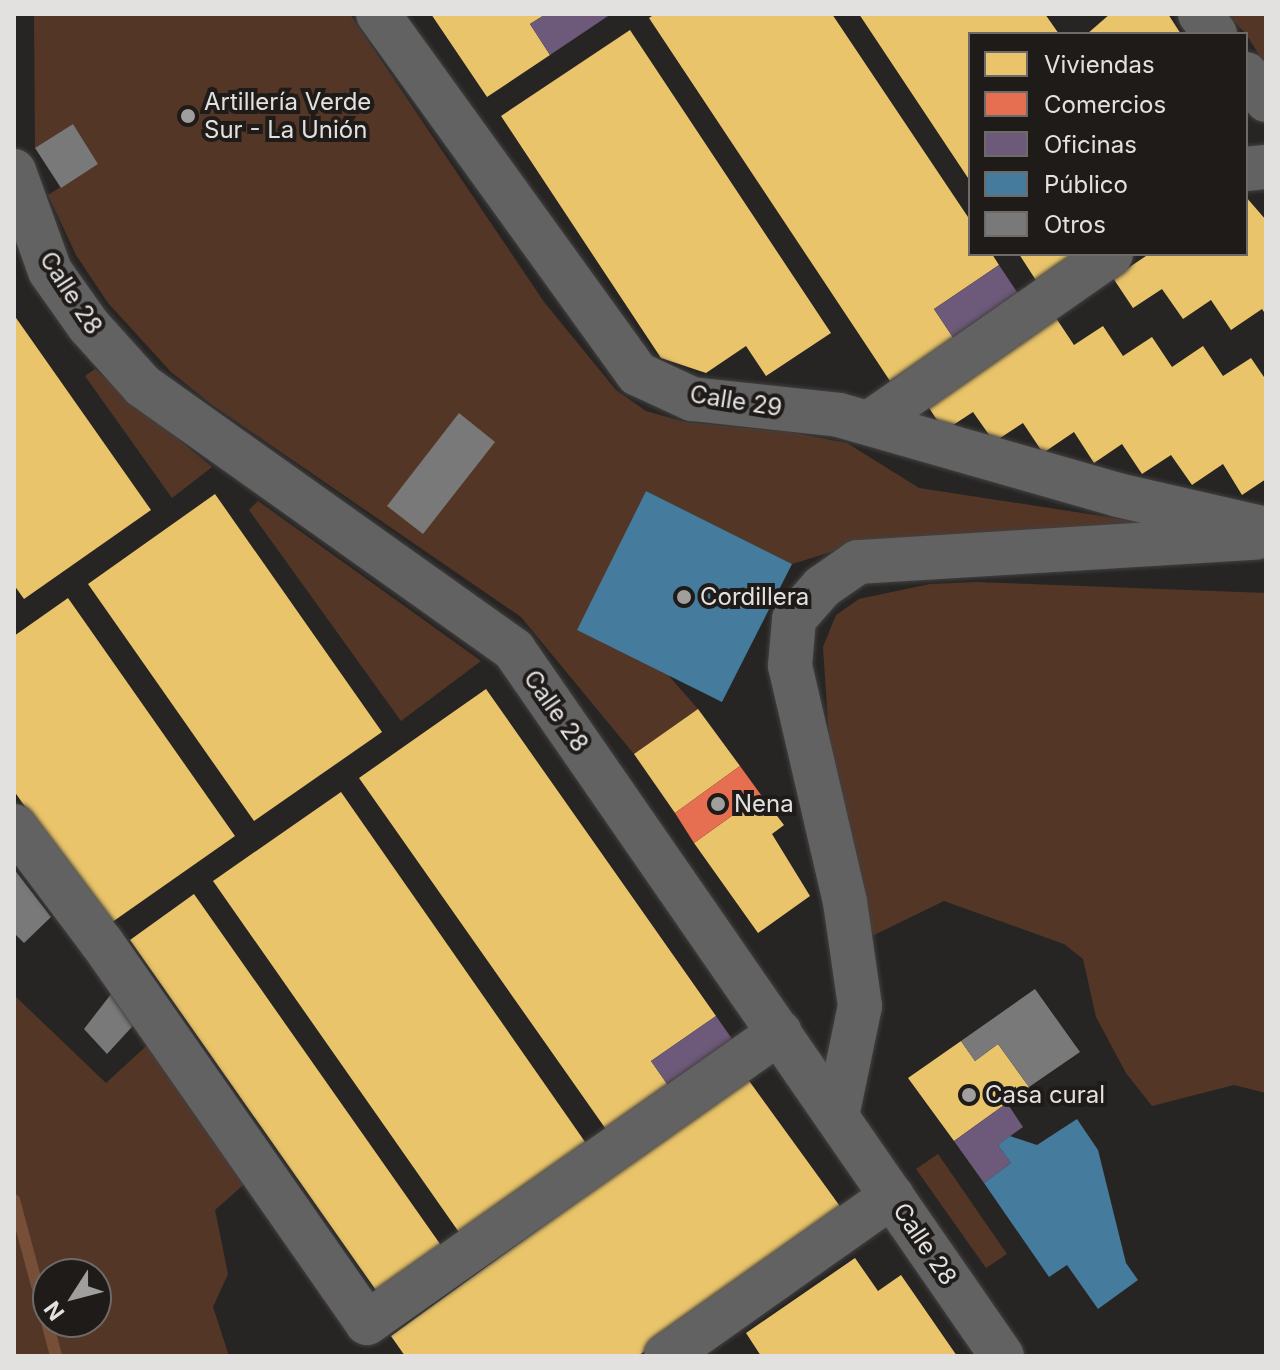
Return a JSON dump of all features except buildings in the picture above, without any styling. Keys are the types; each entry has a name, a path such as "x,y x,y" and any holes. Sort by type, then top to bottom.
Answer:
{"street":[{"name":"Calle 29","path":"378,14 638,374 692,399 869,423 1118,495 1266,529"},
{"path":"1200,14 1214,32"},
{"path":"1248,77 1266,100"},
{"name":"Calle 28","path":"17,200 50,271 89,326 143,386 514,650 1002,1356"},
{"path":"869,423 1108,256"},
{"path":"837,1116 860,1006 845,902 790,666 794,619 822,587 858,562 1232,543 1266,536"},
{"path":"14,826 102,943 367,1323 780,1032"},
{"path":"666,1356 892,1196"}],"shaded area":[{"path":"34,14 350,14 544,302 616,390 646,411 685,422 789,432 847,443 919,488 1206,532 867,541 792,564 646,491 578,630 668,675 698,709 634,754 521,617 211,404 171,372 108,303 76,255 48,195 98,164 73,124 35,148"},
{"path":"1227,14 1266,14 1266,66 1248,37 1248,32 1244,32"},
{"path":"95,369 212,467 172,498 85,376"},
{"path":"258,501 481,661 401,721 249,510"},
{"path":"977,582 1266,593 1266,1093 1234,1085 1152,1106 1126,1073 1096,1017 1083,959 1064,944 944,901 872,936 830,754 823,647 836,615 859,599 930,584"},
{"path":"14,995 106,1083 155,1038 250,1179 215,1210 228,1274 213,1307 229,1356 14,1356"},
{"path":"938,1154 1007,1254 986,1268 916,1169"}],"waterway":[{"path":"14,1200 56,1356"}],"place":[{"name":"Artillería Verde Sur - La Unión","path":"188,116"},
{"name":"Cordillera","path":"684,597"},
{"name":"Nena","path":"718,804"},
{"name":"Casa cural","path":"969,1095"}]}
